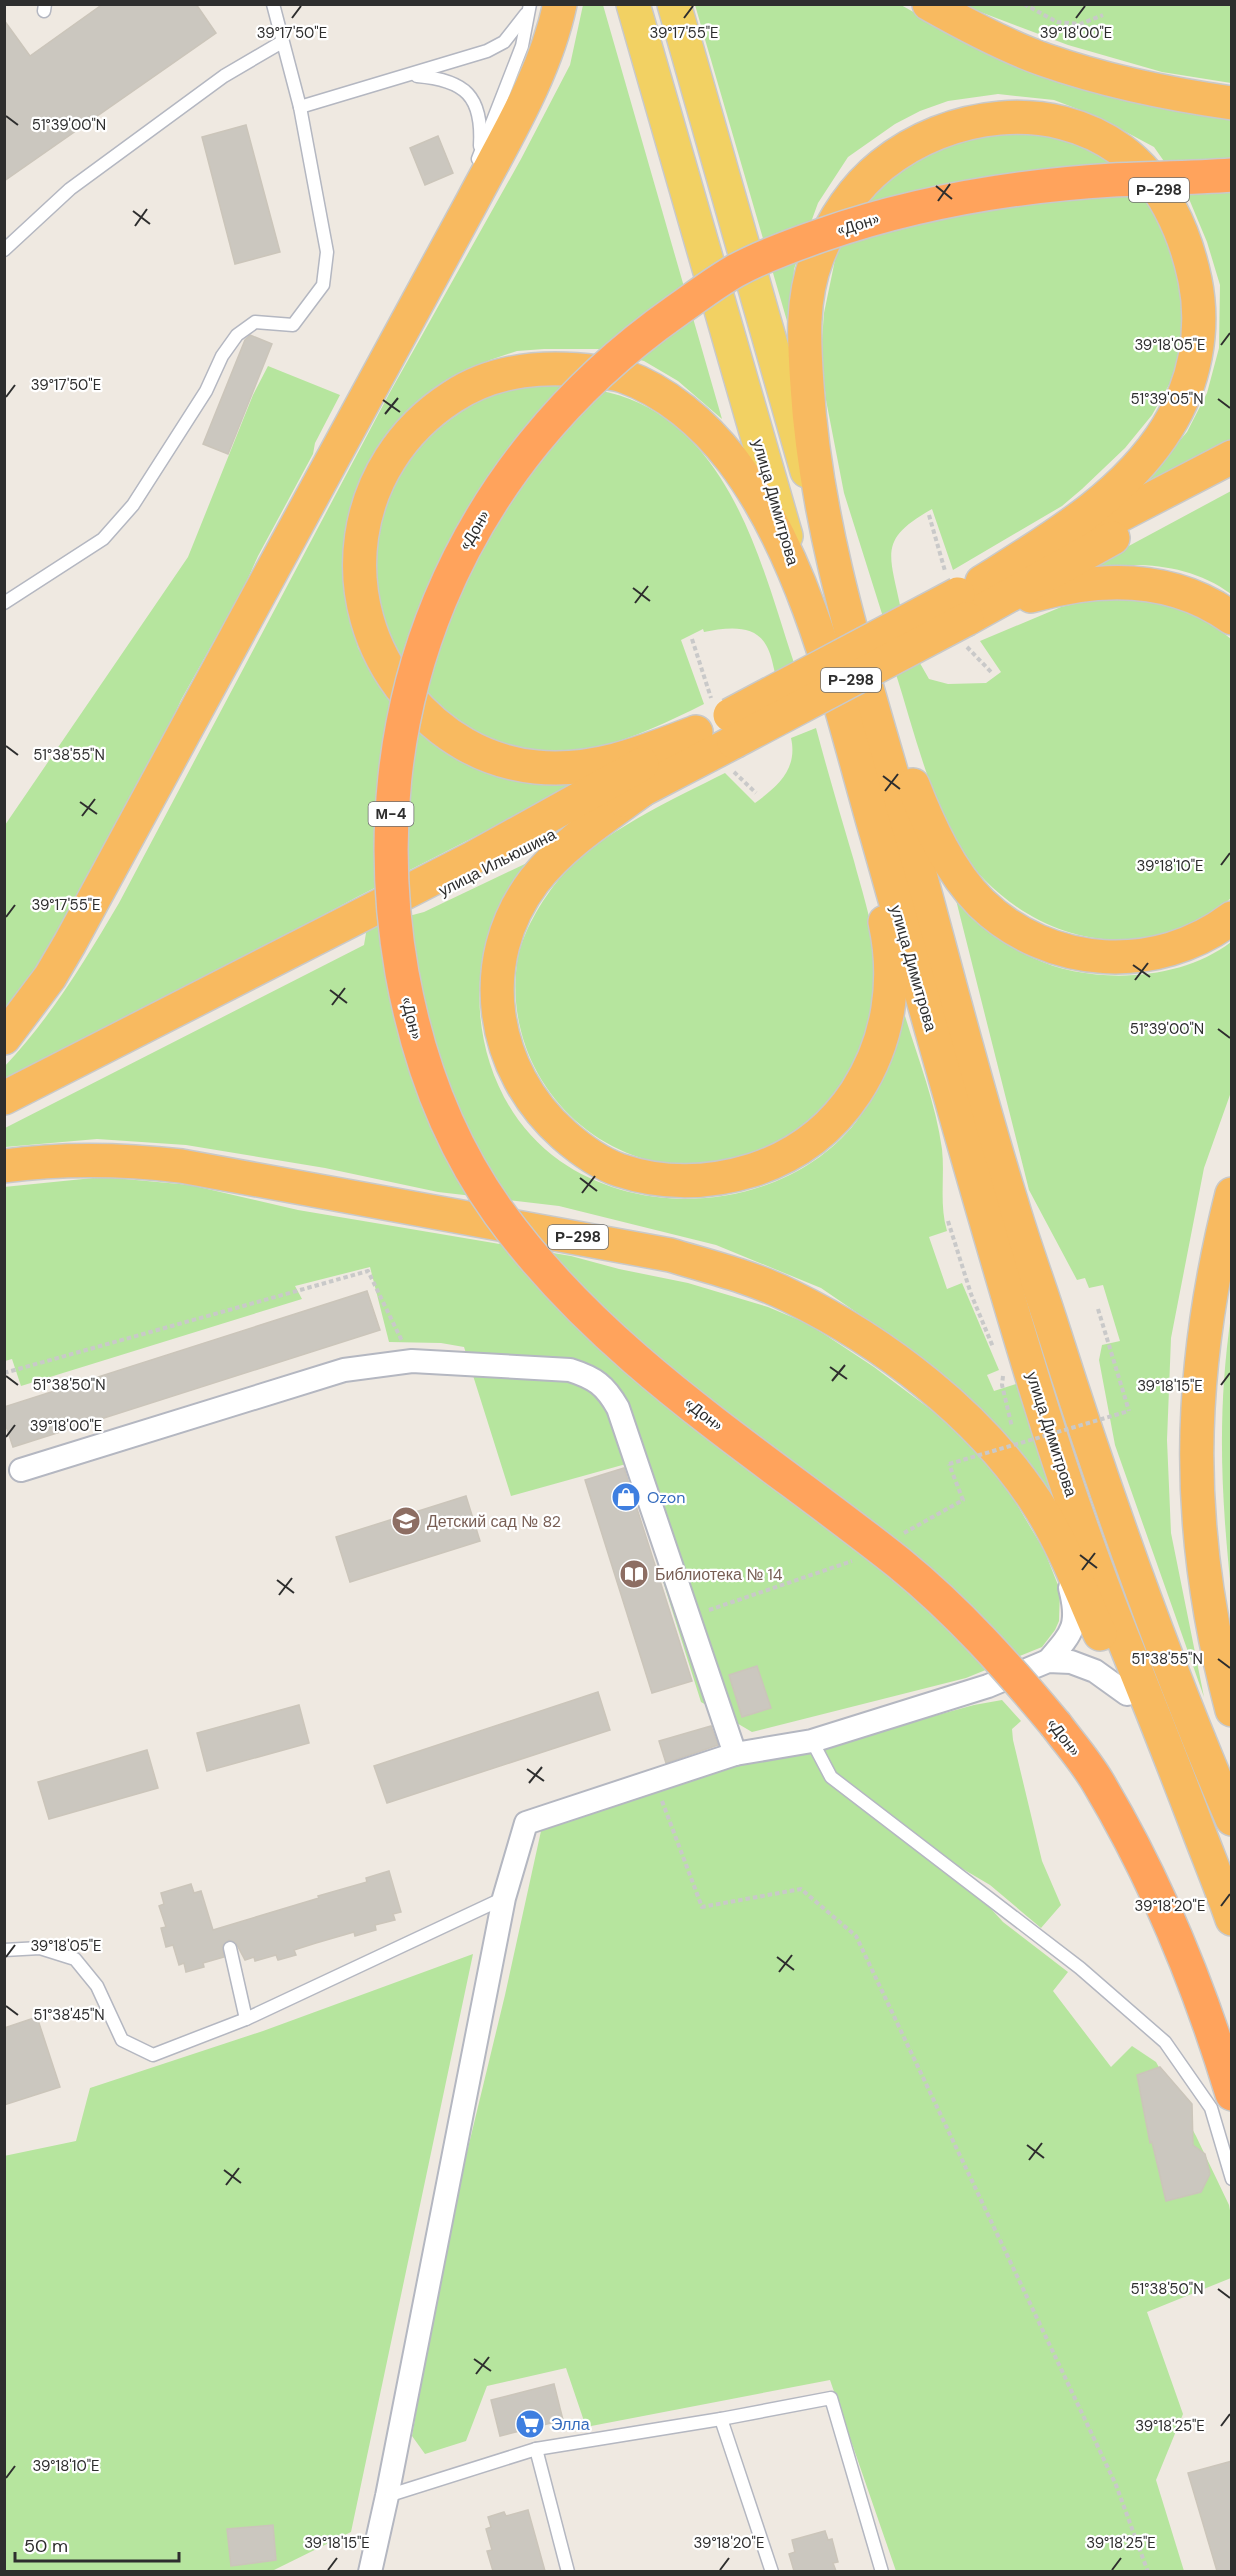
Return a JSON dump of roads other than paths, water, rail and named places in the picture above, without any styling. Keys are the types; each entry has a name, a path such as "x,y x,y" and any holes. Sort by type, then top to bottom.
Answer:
{"highway":[{"path":"929,4 993,38 1042,59 1148,90 1232,103"},
{"path":"4,1038 45,986 70,944 472,202 533,84 546,53 540,6"},
{"name":"Р-298","path":"836,574 809,419 804,324 813,268 839,212 857,189 881,165 912,145 961,125 993,118 1039,118 1062,122 1105,140 1124,152 1158,190 1171,209 1187,244 1200,304 1198,340 1190,377 1179,407 1166,431 1149,452 1125,479 1077,521 968,603"},
{"name":"«Дон»","path":"1232,175 1110,180 982,194 890,214 794,244 735,271 648,331 586,382 552,421 517,465 458,557 433,615 403,718 395,768 391,823 395,925 409,1011 432,1089 447,1127 496,1209 549,1277 606,1334 693,1407 900,1564 940,1599 1009,1670 1056,1725 1098,1781 1127,1834 1186,1962 1232,2094"},
{"path":"696,732 626,759 590,766 532,767 481,753 447,733 426,717 390,674 377,651 366,619 360,586 363,525 372,493 392,456 435,409 455,395 493,376 525,369 571,368 620,375 663,396 709,434 734,462 762,507 798,579"},
{"name":"Р-298","path":"968,603 1110,521 1232,457"},
{"name":"Р-298","path":"968,603 1232,474"},
{"name":"улица Димитрова","path":"836,574 1011,1204 1074,1399 1146,1606 1232,1819"},
{"name":"улица Димитрова","path":"798,579 833,685 990,1236 1041,1403 1119,1628 1232,1919"},
{"path":"968,603 1088,583 1123,581 1179,590 1200,598 1232,618"},
{"name":"улица Ильюшина","path":"4,1116 531,844 641,791 726,731 968,603"},
{"path":"864,671 925,814 955,870 981,903 1002,920 1047,946 1092,957 1115,958 1140,957 1182,946 1219,928 1232,918"},
{"path":"641,791 557,854 533,882 519,906 498,966 497,994 504,1044 525,1091 541,1113 594,1158 617,1169 662,1181 687,1182 726,1178 769,1165 793,1154 833,1121 865,1078 875,1058 888,1015 891,987 886,929 833,685"},
{"name":"улица Ильюшина","path":"4,1098 494,847 696,732 726,731"},
{"name":"Р-298","path":"4,1166 70,1159 142,1161 181,1166 658,1252 742,1276 789,1295 837,1322 907,1368 943,1397 990,1442 1038,1504 1127,1694 1195,1822"},
{"path":"1232,1194 1204,1322 1197,1394 1196,1443 1198,1533 1204,1581 1220,1665 1232,1710"}],"main road":[{"name":"улица Димитрова","path":"633,4 798,579"},
{"name":"улица Димитрова","path":"674,4 836,574"}],"street":[{"path":"21,1470 344,1370 412,1361 570,1370 590,1377 608,1391 618,1408 735,1754"},
{"path":"1048,1661 1068,1637 1076,1618 1053,1532"},
{"path":"370,2571 387,2496 504,1898 526,1823 735,1754 812,1741 988,1686 1048,1661 1071,1662 1095,1671 1127,1694"}],"lane":[{"path":"4,603 103,538 133,505 206,391 222,356 237,335 255,322 293,325 323,285 327,252 300,107 273,4"},
{"path":"300,107 482,53 504,42 540,6"},
{"path":"410,76 440,78 457,84 467,91 474,102 480,122 477,161 540,6"},
{"path":"4,250 70,189 224,76 282,42"},
{"path":"339,447 384,346 445,224"},
{"path":"812,1741 831,1778 1080,1968 1166,2042 1212,2108 1232,2180"},
{"path":"4,1950 40,1948 75,1959 97,1986 122,2040 153,2055 246,2019 504,1898"},
{"path":"230,1948 246,2019"},
{"path":"387,2496 536,2449 721,2419 831,2398 882,2571"},
{"path":"721,2419 772,2571"},
{"path":"536,2449 568,2571"}],"place":[{"name":"Ozon","path":"626,1497"},
{"name":"Детский сад № 82","path":"406,1521"},
{"name":"Библиотека № 14","path":"634,1574"},
{"name":"Элла","path":"530,2424"}]}
